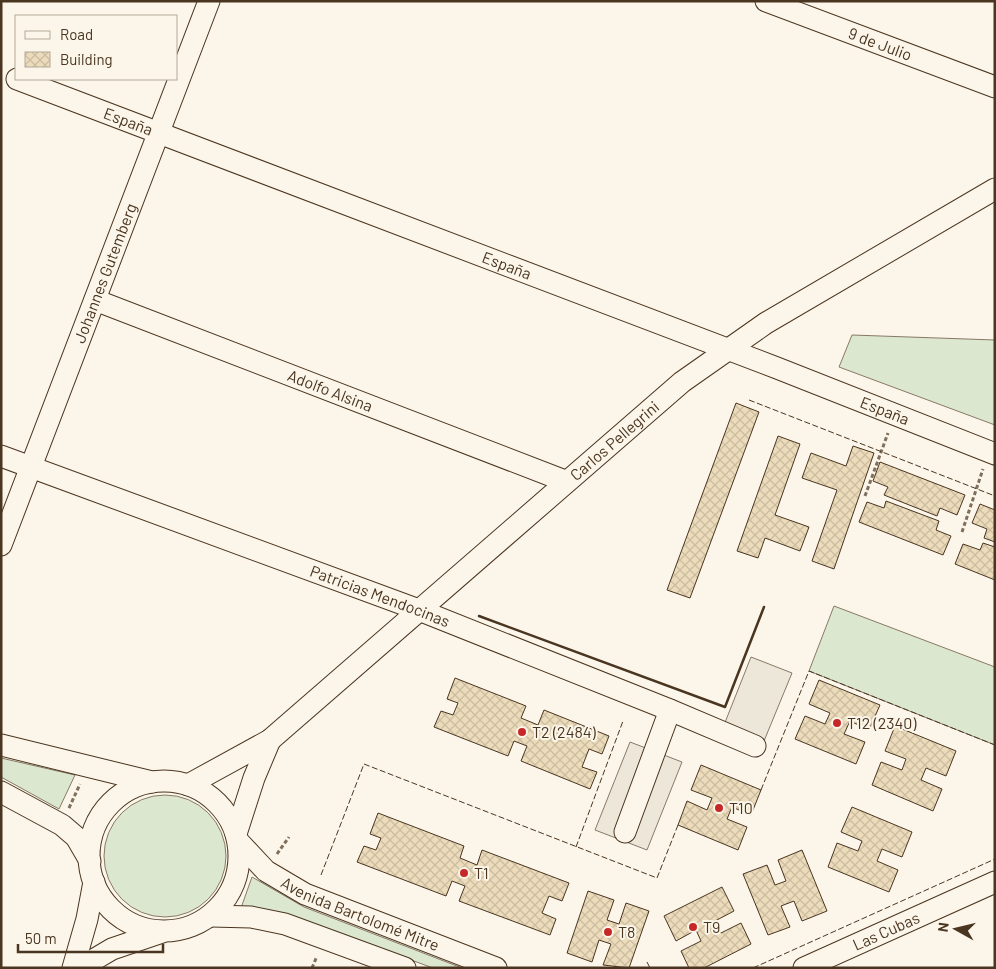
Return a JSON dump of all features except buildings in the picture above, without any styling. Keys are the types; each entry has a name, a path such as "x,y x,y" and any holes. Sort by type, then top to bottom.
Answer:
{"street":[{"name":"Johannes Gutemberg","path":"1,546 209,1"},
{"name":"9 de Julio","path":"766,1 995,88"},
{"name":"España","path":"1,73 15,78"},
{"name":"España","path":"20,80 727,349 992,453"},
{"name":"Carlos Pellegrini","path":"188,785 270,740 682,382 766,323 995,189"},
{"name":"Adolfo Alsina","path":"95,300 565,482"},
{"name":"Patricias Mendocinas","path":"1,456 419,610 755,746"},
{"path":"625,832 670,710"},
{"name":"Carlos Pellegrini","path":"237,838 254,778 270,740"},
{"path":"1,745 152,782"},
{"path":"80,968 112,948 164,932 189,928 211,916 225,900 235,882 239,862 237,838 228,815 214,799 188,785 170,781 152,782 132,788 121,796 102,815 90,845 90,861 94,882 105,902 122,918 142,928 164,932"},
{"path":"1,792 62,824 76,837 90,861"},
{"name":"Avenida Bartolomé Mitre","path":"237,838 266,871 305,894 496,968"},
{"path":"73,968 87,919 94,882"},
{"name":"Las Cubas","path":"804,968 995,882"},
{"name":"Avenida Bartolomé Mitre","path":"211,916 251,917 285,924 406,968"}],"path":[{"path":"865,496 894,416"},
{"path":"962,532 992,453"},
{"path":"62,824 88,766"}],"green space":[{"path":"852,335 995,340 995,425 839,367"},
{"path":"834,606 995,667 995,745 809,671"},
{"path":"1,758 75,775 59,809 1,777"},
{"path":"165,795 177,796 188,800 199,805 208,813 216,822 221,833 225,844 225,868 221,879 216,890 208,899 199,907 188,912 177,916 165,917 153,916 142,912 131,907 122,899 114,890 109,879 105,868 104,856 105,844 109,833 114,822 122,813 131,805 142,800 153,796"},
{"path":"252,877 304,907 462,968 433,968 302,920 241,908"}],"shaded area":[{"path":"751,657 792,673 764,741 724,725"},
{"path":"630,742 682,762 647,850 595,830"}],"fence":[{"path":"749,400 995,496"},
{"path":"761,790 809,671 995,745"},
{"path":"576,847 623,721"},
{"path":"321,875 364,764 657,878 678,825"},
{"path":"753,968 995,859"},
{"path":"647,962 650,968"}],"wall":[{"path":"479,616 725,707 764,607"}],"place":[{"name":"T12 (2340)","path":"837,723"},
{"name":"T2 (2484)","path":"522,732"},
{"name":"T10","path":"719,808"},
{"name":"T1","path":"464,873"},
{"name":"T9","path":"693,927"},
{"name":"T8","path":"608,932"}]}
